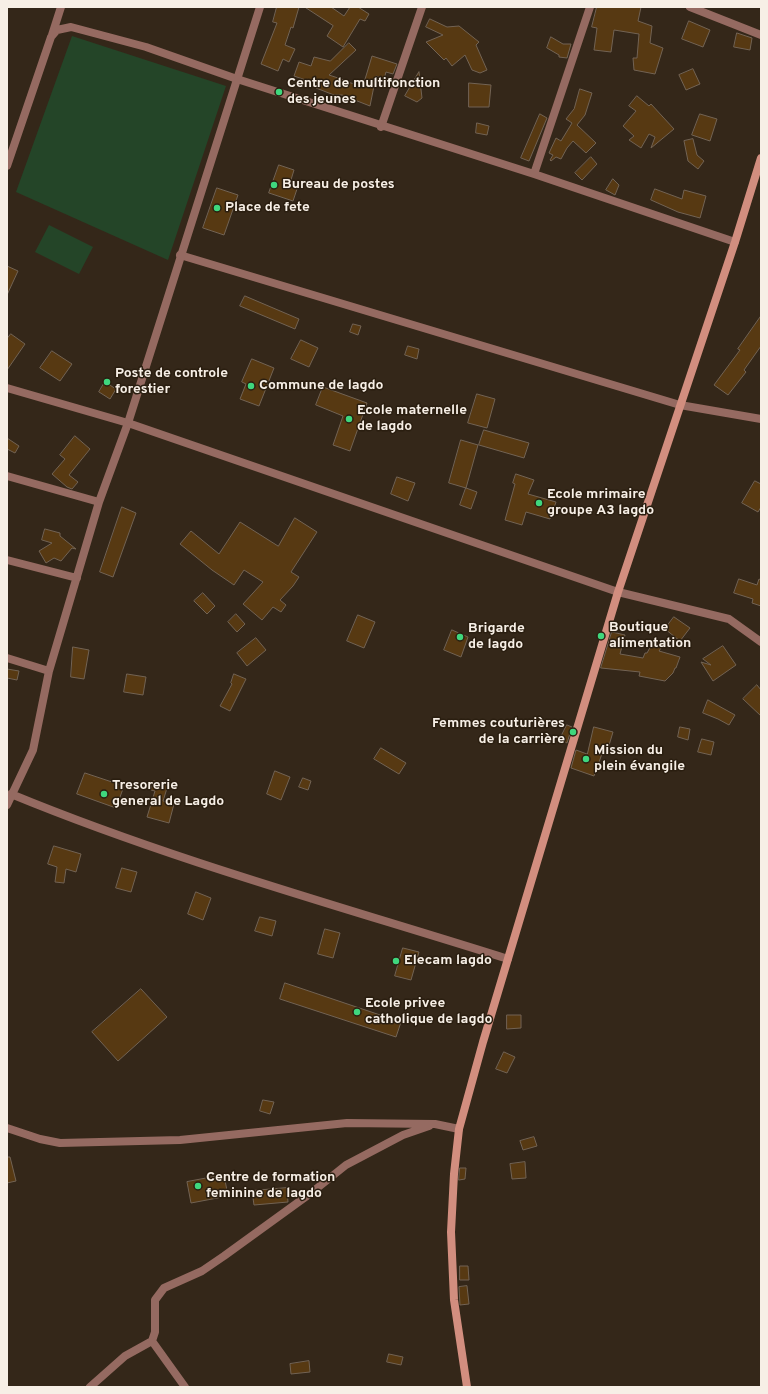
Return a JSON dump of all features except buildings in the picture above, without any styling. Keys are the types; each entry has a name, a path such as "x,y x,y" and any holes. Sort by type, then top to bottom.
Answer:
{"main road":[{"path":"467,1387 454,1300 451,1232 454,1174 459,1129 508,959 618,592 735,242 761,158"}],"street":[{"path":"7,166 10,149 61,7"},
{"path":"7,806 11,794 25,770 33,750 49,671 99,502 128,423 260,7"},
{"path":"381,127 422,7"},
{"path":"534,174 590,7"},
{"path":"690,7 761,35"},
{"path":"51,37 57,30 71,27 146,47 381,127 534,174 735,242"},
{"path":"180,256 680,405 761,419"},
{"path":"7,388 128,423 618,592 729,620 761,642"},
{"path":"7,476 99,502"},
{"path":"7,560 76,578"},
{"path":"7,658 49,671"},
{"path":"11,794 72,819 207,864 508,959"},
{"path":"7,1128 40,1139 60,1143 180,1140 347,1123 435,1124 459,1129"},
{"path":"90,1387 126,1356 152,1341 155,1332 155,1300 164,1288 202,1271 311,1194 336,1171 403,1135 435,1124"},
{"path":"152,1341 186,1387"}],"green space":[{"path":"72,36 226,86 168,260 16,192"},
{"path":"49,225 93,247 79,274 35,252"}],"place":[{"name":"Centre de multifonction des jeunes","path":"279,92"},
{"name":"Bureau de postes","path":"274,185"},
{"name":"Place de fete","path":"217,208"},
{"name":"Poste de controle forestier","path":"107,382"},
{"name":"Commune de lagdo","path":"251,386"},
{"name":"Ecole maternelle de lagdo","path":"349,419"},
{"name":"Ecole mrimaire groupe A3 lagdo","path":"539,503"},
{"name":"Boutique alimentation","path":"601,636"},
{"name":"Brigarde de lagdo","path":"460,637"},
{"name":"Femmes couturières de la carrière","path":"573,732"},
{"name":"Mission du plein évangile","path":"586,759"},
{"name":"Tresorerie general de Lagdo","path":"104,794"},
{"name":"Elecam lagdo","path":"396,961"},
{"name":"Ecole privee catholique de lagdo","path":"357,1012"},
{"name":"Centre de formation feminine de lagdo","path":"198,1186"}]}
